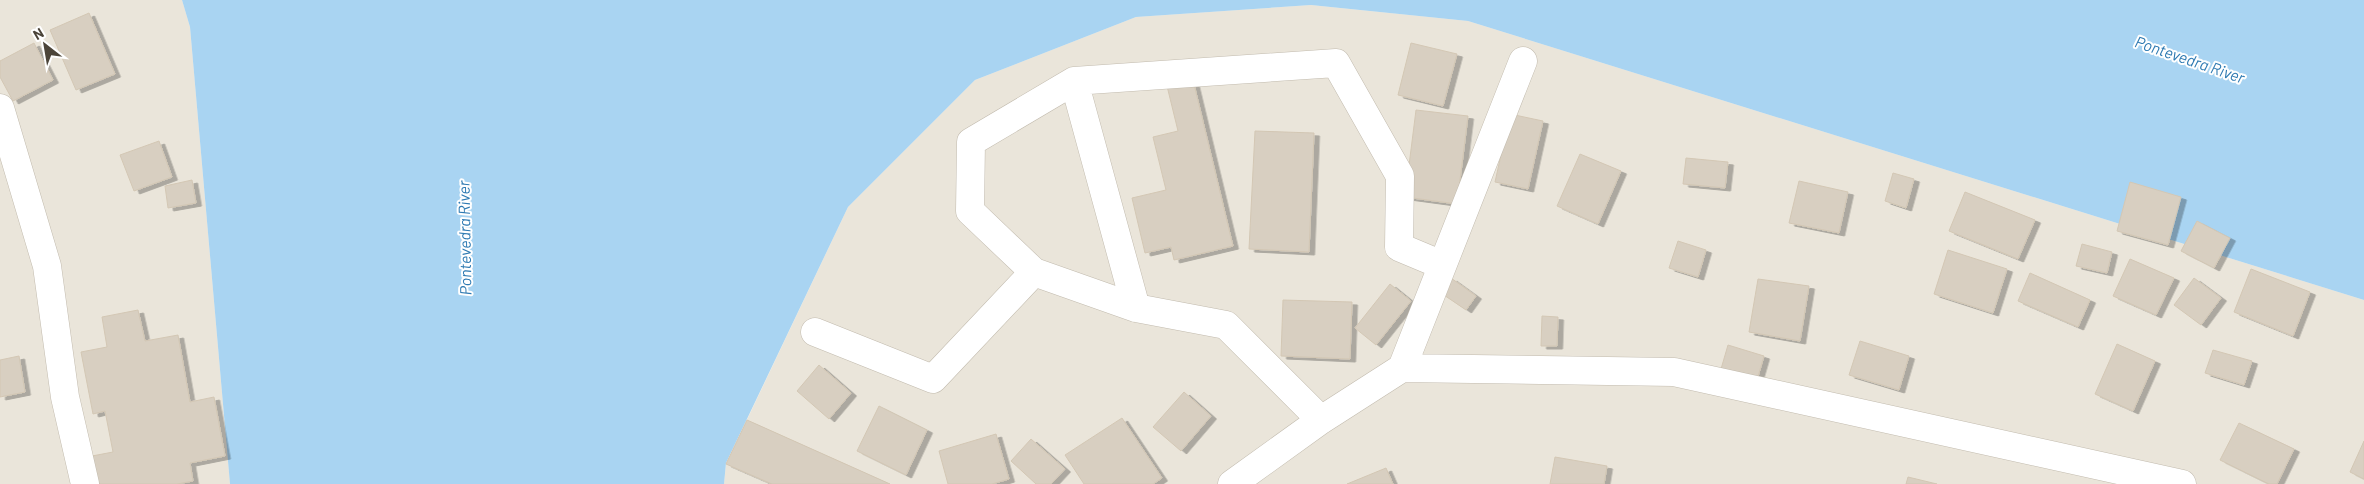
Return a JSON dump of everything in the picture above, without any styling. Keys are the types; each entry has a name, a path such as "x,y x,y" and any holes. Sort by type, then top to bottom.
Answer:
{"street":[{"path":"1402,368 1523,61"},
{"path":"1321,420 1226,325 1136,308 1034,272 970,211 971,142 1074,81 1336,63 1400,176 1399,247 1442,265"},
{"path":"1074,81 1136,308"},
{"path":"0,108 47,266 65,397 85,484"},
{"path":"815,332 933,379 1034,272"},
{"path":"1232,484 1321,420 1402,368 1674,372 2182,484"}],"shaded area":[{"path":"0,0 182,0 190,27 230,484 0,484"},
{"path":"1311,5 1468,21 2364,300 2364,484 724,484 726,464 848,207 975,80 1136,17"}],"water":[{"name":"Pontevedra River","path":"182,0 2364,0 2364,300 1468,21 1311,5 1136,17 975,80 848,207 726,463 724,484 230,484 190,27"}],"building":[{"path":"89,13 115,74 76,90 50,30"},
{"path":"34,43 53,80 13,101 0,77 0,61"},
{"path":"1411,43 1457,54 1443,106 1398,95"},
{"path":"1193,80 1233,246 1174,260 1171,247 1145,253 1132,198 1166,190 1153,137 1178,131 1167,86"},
{"path":"1416,110 1468,116 1457,204 1405,197"},
{"path":"1510,114 1543,121 1528,189 1495,182"},
{"path":"1255,131 1314,133 1309,252 1249,249"},
{"path":"159,141 172,177 134,191 120,155"},
{"path":"1580,154 1621,171 1598,224 1557,206"},
{"path":"1686,158 1728,162 1725,188 1683,184"},
{"path":"1893,173 1914,179 1906,208 1885,201"},
{"path":"192,180 196,203 168,208 165,186"},
{"path":"1799,181 1848,192 1839,233 1789,223"},
{"path":"2130,182 2181,197 2168,245 2117,231"},
{"path":"1965,192 2035,220 2018,259 1949,231"},
{"path":"2197,221 2230,238 2214,268 2181,251"},
{"path":"1678,241 1706,250 1698,277 1669,268"},
{"path":"2082,244 2112,252 2107,273 2076,266"},
{"path":"1948,250 2007,269 1993,313 1934,294"},
{"path":"2130,259 2174,278 2156,315 2113,296"},
{"path":"2251,269 2310,292 2293,336 2234,312"},
{"path":"2030,273 2090,300 2078,327 2018,301"},
{"path":"1451,278 1476,296 1466,310 1441,293"},
{"path":"2194,278 2221,298 2201,325 2174,305"},
{"path":"1758,279 1809,286 1800,341 1749,332"},
{"path":"1390,284 1411,301 1376,345 1355,328"},
{"path":"1283,300 1352,302 1350,359 1281,356"},
{"path":"138,310 145,341 178,335 190,402 214,397 225,456 190,463 193,481 177,484 98,484 92,456 113,452 105,411 93,414 81,352 107,347 102,317"},
{"path":"1542,316 1558,317 1557,346 1541,346"},
{"path":"1860,341 1909,356 1899,390 1849,375"},
{"path":"2117,344 2155,361 2133,411 2095,394"},
{"path":"1728,345 1764,356 1757,380 1721,369"},
{"path":"2213,350 2252,361 2244,385 2205,373"},
{"path":"19,356 25,392 0,397 0,360"},
{"path":"819,365 851,393 829,419 797,391"},
{"path":"1184,392 1211,416 1181,451 1153,427"},
{"path":"879,406 927,430 906,475 857,451"},
{"path":"1122,418 1162,478 1153,484 1084,484 1065,455"},
{"path":"747,420 890,484 772,484 726,464"},
{"path":"2239,423 2294,449 2277,484 2269,484 2220,460"},
{"path":"996,434 1009,479 992,484 948,484 939,451"},
{"path":"1031,439 1065,469 1051,484 1036,484 1011,461"},
{"path":"2364,441 2364,479 2350,472"},
{"path":"1555,457 1607,466 1604,484 1550,484"},
{"path":"1386,468 1393,484 1347,484"},
{"path":"1908,477 1937,484 1906,484"}]}
